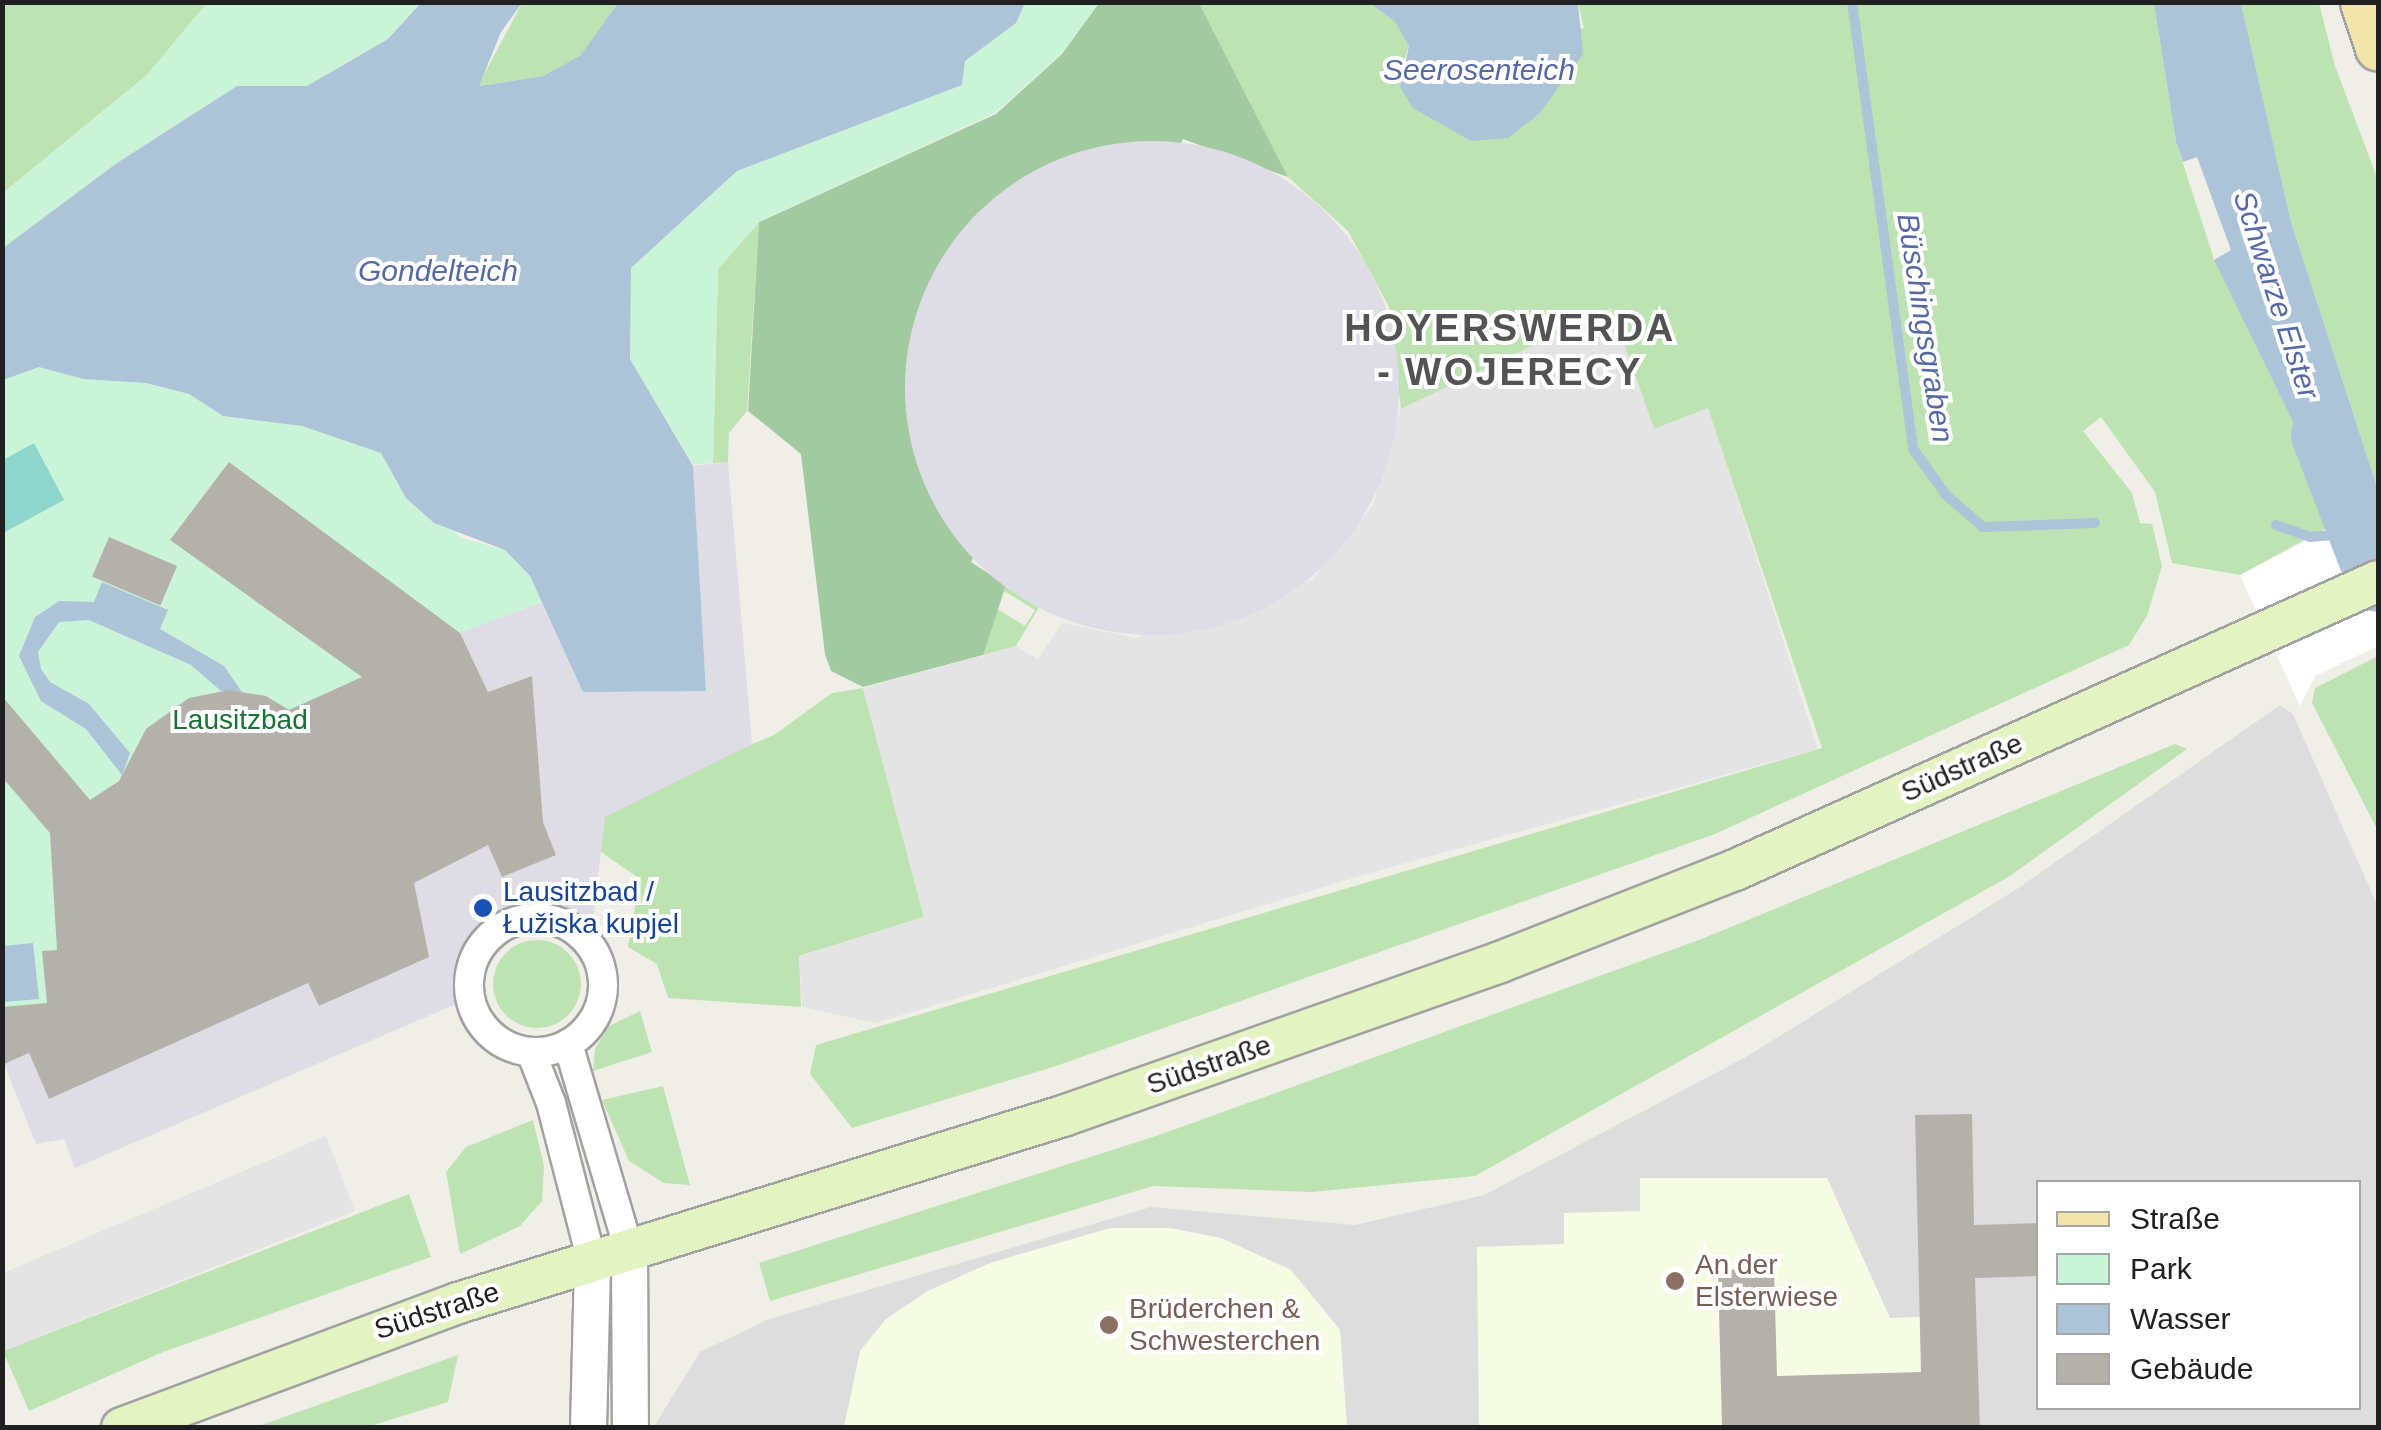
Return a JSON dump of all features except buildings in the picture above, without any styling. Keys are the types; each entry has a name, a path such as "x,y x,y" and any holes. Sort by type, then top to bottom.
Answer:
{"main road":[{"path":"2362,2 2378,48"},
{"name":"Südstraße","path":"122,1428 347,1341 1062,1116 1500,962 1736,870 2378,581"}],"street":[{"path":"518,920 560,922 597,957 601,1004 588,1028 568,1044 531,1052 505,1045 483,1027 469,989 484,944 518,920"},
{"path":"568,1044 611,1256 630,1428"},
{"path":"531,1052 611,1256 588,1428"}],"shaded area":[{"path":"1152,141 1200,146 1247,160 1289,182 1327,213 1358,251 1380,293 1394,340 1399,388 1394,436 1380,483 1358,525 1327,563 1289,594 1247,616 1200,630 1152,635 1104,630 1057,616 1015,594 977,563 946,525 924,483 910,436 905,388 910,340 924,293 946,251 977,213 1015,182 1057,160 1104,146"},
{"path":"1611,308 1654,429 1708,408 1818,749 1370,873 876,1023 802,1007 799,956 924,917 863,688 1016,646 1038,659 1062,623 1136,638 1313,579 1373,505 1401,409"},
{"path":"34,443 64,500 3,533 3,460"},
{"path":"728,462 752,744 605,817 590,946 560,922 518,920 483,944 473,962 470,998 75,1168 64,1139 36,1144 4,1064 29,1053 49,1099 308,983 320,1006 428,957 414,883 488,845 556,855 543,822 532,676 488,692 460,633 543,602 706,691 693,466"},
{"path":"2280,705 2293,714 2378,907 2378,1427 653,1428 700,1352 769,1319 1151,1207 1355,1225 1484,1195 1744,1058 2017,889"},
{"path":"326,1136 355,1211 3,1351 3,1273"},
{"name":"An der Elsterwiese","path":"1640,1178 1827,1178 1890,1318 1976,1315 1980,1427 1479,1427 1477,1247 1564,1244 1564,1213 1640,1211"},
{"name":"Brüderchen & Schwesterchen","path":"1110,1228 1170,1228 1221,1238 1291,1270 1340,1330 1347,1427 844,1427 860,1351 886,1319 928,1291 990,1263"}],"green space":[{"path":"3,3 207,3 147,75 3,193"},
{"path":"207,3 422,3 388,39 307,86 237,86 117,163 3,248 3,193 147,75"},
{"path":"522,3 618,3 581,56 543,76 478,86"},
{"path":"1025,3 1099,3 1062,53 995,113 759,222 718,269 713,463 693,465 630,359 631,268 737,171 962,85 965,61 1016,23"},
{"path":"1099,3 1199,3 1288,177 1183,139 971,562 1006,585 983,655 863,687 831,671 825,654 801,454 748,411 759,222 996,114 1062,54"},
{"path":"1199,3 1370,3 1395,22 1409,46 1403,64 1584,28 1578,3 2154,3 2176,142 2214,259 2341,520 2240,575 2172,563 2155,492 2101,417 2083,431 2132,493 2140,523 2152,524 2162,566 2147,616 2129,645 1715,834 1053,1067 852,1128 810,1074 816,1045 1822,748 1708,409 1654,429 1611,308 1401,409 1389,307 1348,231 1288,177"},
{"path":"2241,3 2319,3 2335,66 2378,180 2378,490 2291,222"},
{"path":"759,222 747,411 729,433 728,462 713,463 718,269"},
{"name":"Lausitzbad","path":"39,367 83,379 146,383 189,394 223,416 302,426 381,453 461,538 505,550 530,576 542,602 460,634 488,692 532,676 543,822 488,845 429,957 319,1006 308,984 49,1099 29,1053 3,1065 2,380"},
{"path":"1006,585 1039,607 1016,646 983,655 994,607 1025,626 1035,610 1004,591"},
{"path":"2378,656 2378,831 2312,703 2315,688"},
{"path":"863,688 924,917 799,956 801,1007 668,998 657,964 628,947 640,879 601,852 605,805 774,735 832,693"},
{"path":"2175,744 2187,749 2010,876 1475,1176 1312,1192 1153,1186 770,1301 759,1263 1159,1135 1699,940"},
{"path":"537,940 562,947 574,959 581,984 574,1009 562,1021 537,1028 512,1021 500,1009 493,984 500,959 512,947"},
{"path":"640,1011 652,1052 593,1071 595,1049 609,1026"},
{"path":"663,1086 690,1185 664,1183 629,1161 602,1100"},
{"path":"533,1120 544,1166 542,1201 520,1226 460,1254 446,1172 466,1147"},
{"path":"409,1194 431,1257 163,1352 29,1411 3,1351"},
{"path":"458,1355 448,1402 367,1427 256,1427"}],"water":[{"name":"Gondelteich","path":"422,2 522,3 501,32 479,86 543,76 580,56 618,3 1025,3 1016,23 965,61 962,85 737,171 631,268 630,359 693,466 706,691 583,692 530,576 505,550 434,523 406,498 381,453 302,426 223,416 189,394 146,383 83,379 39,367 3,380 3,248 117,163 237,86 307,86 388,39"},
{"name":"Seerosenteich","path":"1370,3 1578,3 1583,54 1539,114 1508,138 1471,141 1413,108 1400,87 1409,46 1395,22"},
{"path":"2154,3 2241,3 2291,222 2378,490 2378,501 2341,520 2214,260 2231,250 2197,157 2183,162 2176,142"},
{"path":"102,582 168,610 160,629 224,666 242,692 221,691 191,665 89,620 59,622 38,652 41,669 50,682 89,704 130,753 122,775 86,729 41,701 19,656 35,617 59,601 94,602"},
{"path":"33,943 39,999 4,1002 3,946"}],"pier":[{"path":"2378,504 2378,646 2315,676 2300,706 2240,575"}],"waterway":[{"name":"Büschingsgraben","path":"1852,2 1913,449 1946,495 1983,527 2095,523"},
{"name":"Schwarze Elster","path":"2322,435 2378,581"},
{"name":"Büschingsgraben","path":"2276,525 2310,537 2356,533"}],"place":[{"name":"Lausitzbad / Łužiska kupjel","path":"483,908"},
{"name":"An der Elsterwiese","path":"1675,1281"},
{"name":"Brüderchen & Schwesterchen","path":"1109,1325"}],"district":[{"name":"HOYERSWERDA - WOJERECY","path":"1510,351"}]}
